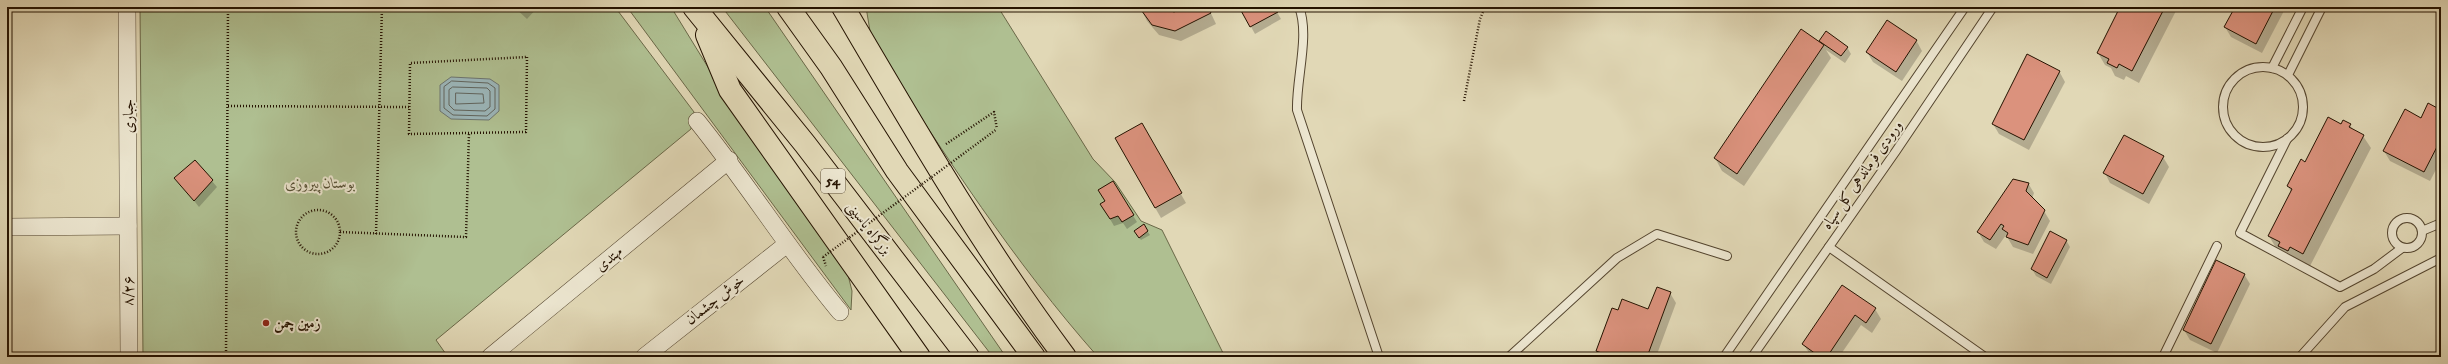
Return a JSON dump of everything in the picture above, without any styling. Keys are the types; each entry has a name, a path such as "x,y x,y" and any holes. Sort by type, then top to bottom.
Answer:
{"highway":[{"path":"788,7 831,67 897,171 1034,357"},
{"path":"801,7 831,67"},
{"path":"843,7 930,154 1022,300 1065,357"},
{"path":"695,9 730,90 919,357"},
{"name":"بزرگراه یاسینی","path":"695,9 805,144 968,357"},
{"path":"1022,300 1079,357"}],"street":[{"name":"جباری","path":"127,7 128,226"},
{"path":"697,121 729,160 786,244 840,312"},
{"name":"مهتدی","path":"490,357 729,160"},
{"path":"7,227 128,226"},
{"name":"۸/۲۶","path":"128,226 128,357"},
{"name":"خوش چشمان","path":"644,357 786,244"}],"lane":[{"path":"1299,7 1304,26 1297,91 1297,110 1379,357"},
{"name":"ورودی فرماندهی کل سپاه","path":"1724,357 1965,7"},
{"name":"ورودی فرماندهی کل سپاه","path":"1752,357 1993,7"},
{"path":"2272,68 2303,7"},
{"path":"2288,75 2322,7"},
{"path":"2287,139 2279,144 2266,147 2252,146 2240,140 2230,130 2224,118 2223,104 2226,90 2234,79 2245,71 2258,67 2272,68 2288,75 2297,85 2302,98 2303,112 2299,125 2287,139 2240,233 2340,287 2374,269 2402,248 2417,245 2422,231 2418,223 2409,218 2396,223 2392,237 2402,248"},
{"path":"2422,231 2441,223"},
{"path":"1509,357 1617,258 1657,234 1727,256"},
{"path":"2163,357 2217,246"},
{"path":"1829,247 1985,357"},
{"path":"2300,357 2345,307 2441,258"}],"path":[{"path":"226,357 228,7"},
{"path":"376,234 382,7"},
{"path":"1464,101 1480,19 1485,7"},
{"path":"527,57 526,132 409,134 408,107 410,63 527,57"},
{"path":"228,106 408,107"},
{"path":"823,257 997,129 994,112 930,154"},
{"path":"340,232 466,237 469,133"},
{"path":"317,210 324,211 336,219 340,232 335,246 330,251 316,254 303,248 297,235 297,228 304,216 317,210"}],"green space":[{"name":"بوستان پیروزی","path":"140,7 615,7 694,112 691,129 436,340 448,357 143,357"},
{"path":"627,7 671,7 714,77 846,267 852,291 851,310"},
{"path":"722,7 765,7 1006,357 993,357"},
{"path":"866,7 998,7 1093,159 1115,182 1141,221 1162,230 1225,357 1098,357 1067,321 1009,246 928,129 877,49 870,31"}],"water":[{"path":"451,77 490,79 499,85 499,111 489,120 451,119 440,111 440,85"}],"building":[{"path":"1139,7 1164,7 1174,12 1184,7 1208,7 1211,13 1175,31 1152,25"},
{"path":"1239,7 1275,7 1278,12 1250,27"},
{"path":"2120,7 2165,7 2132,71 2119,64 2117,68 2107,63 2109,59 2097,53"},
{"path":"2235,7 2275,7 2256,44 2224,27"},
{"path":"1887,20 1917,40 1896,72 1866,52"},
{"path":"1801,29 1824,45 1737,174 1714,158"},
{"path":"1826,31 1848,47 1841,56 1819,41"},
{"path":"2027,54 2060,71 2024,140 1992,124"},
{"path":"2428,103 2441,110 2441,139 2424,172 2383,151 2405,109 2421,118"},
{"path":"2328,117 2341,124 2343,120 2351,124 2349,127 2364,135 2303,254 2290,247 2288,251 2278,246 2280,242 2268,236 2292,189 2287,186 2301,159 2305,162"},
{"path":"1142,123 1182,193 1155,208 1115,138"},
{"path":"2124,135 2164,156 2143,194 2103,173"},
{"path":"195,160 213,180 194,201 174,178"},
{"path":"2013,179 2029,183 2026,191 2045,210 2028,245 2006,237 2008,233 2002,229 2004,226 2001,224 1990,240 1977,232"},
{"path":"1113,181 1134,215 1122,222 1118,216 1110,219 1100,204 1105,201 1098,190"},
{"path":"1144,224 1148,231 1139,238 1134,231"},
{"path":"2050,231 2067,240 2047,278 2031,269"},
{"path":"2216,260 2245,274 2211,344 2183,330"},
{"path":"1842,285 1876,308 1866,323 1855,315 1827,357 1820,357 1802,344"},
{"path":"1657,287 1671,292 1647,357 1613,357 1596,351 1612,308 1618,310 1622,299 1648,309"}],"place":[{"name":"زمین چمن","path":"266,323"}]}
